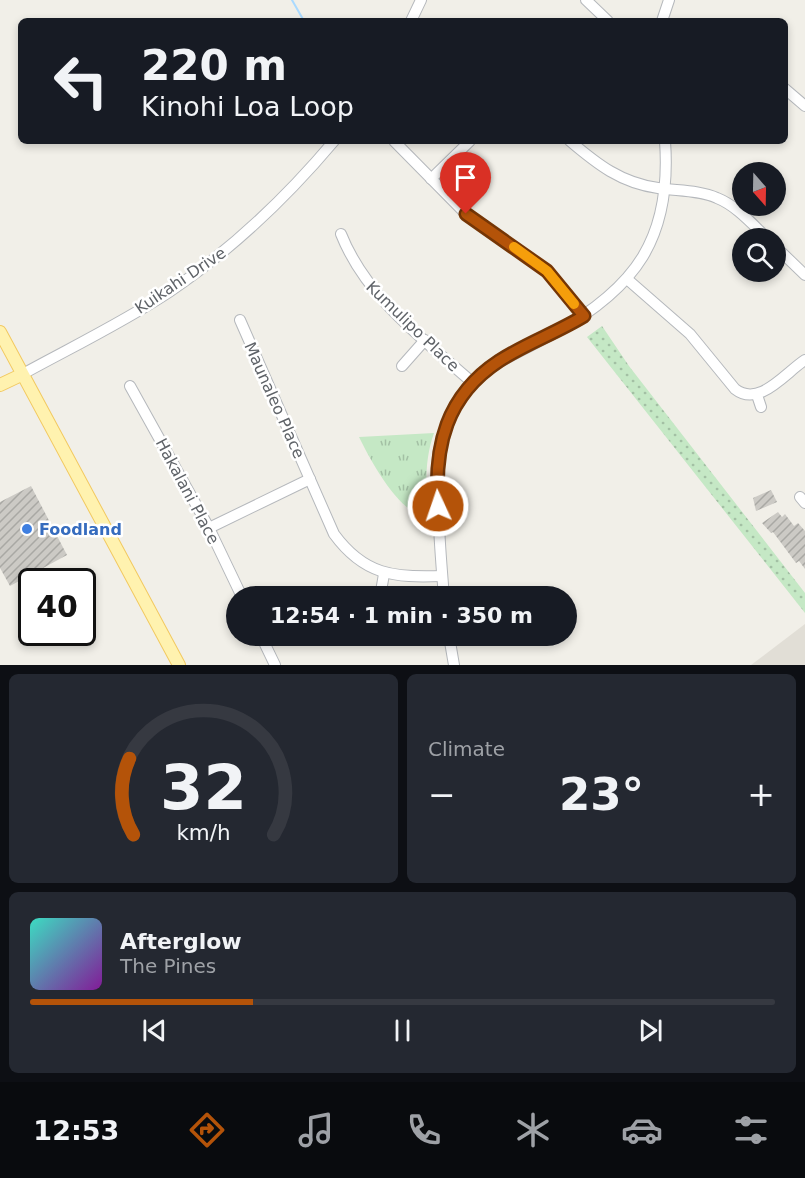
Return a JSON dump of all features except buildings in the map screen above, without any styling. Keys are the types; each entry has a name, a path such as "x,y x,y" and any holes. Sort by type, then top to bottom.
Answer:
{"main road":[{"path":"0,333 179,665"},
{"name":"Kuikahi Drive","path":"0,385 21,375"}],"street":[{"path":"412,18 421,0"},
{"path":"586,0 605,18"},
{"path":"663,18 669,0"},
{"path":"788,91 805,106"},
{"name":"Kuikahi Drive","path":"21,375 168,292 220,254 283,198 331,144"},
{"path":"397,144 466,214 547,271 584,316"},
{"path":"431,179 467,144"},
{"path":"574,144 616,176 654,188 702,193 724,201 756,228"},
{"path":"443,586 436,482 438,451 455,406 473,383 499,361 584,316 627,279 646,252 662,212 667,170 665,144"},
{"name":"Kumulipo Place","path":"341,234 350,257 386,304 473,383"},
{"path":"786,257 805,275"},
{"path":"627,279 690,334 737,391 747,395 764,392 805,360"},
{"name":"Maunaleo Place","path":"240,320 334,534 355,557 384,573"},
{"path":"402,366 425,340"},
{"name":"Hakalani Place","path":"130,386 209,528 237,586"},
{"path":"757,395 761,407"},
{"path":"209,528 310,479"},
{"path":"382,586 384,573 403,577 442,576"},
{"path":"266,646 275,665"},
{"path":"451,646 454,665"}],"shaded area":[{"path":"805,624 805,665 751,665"}],"green space":[{"path":"602,326 629,366 805,593 805,613 587,337"},
{"path":"434,433 427,464 428,516 417,514 397,497 378,472 359,437"}],"waterway":[{"path":"292,0 302,18"}],"slow traffic":[{"path":"514,247 547,271 574,304"}],"place":[{"name":"Foodland","path":"27,529"}],"route":[{"path":"438,506 436,482 438,451 448,421 464,393 486,370 499,361 584,316 547,271 466,214"}]}
